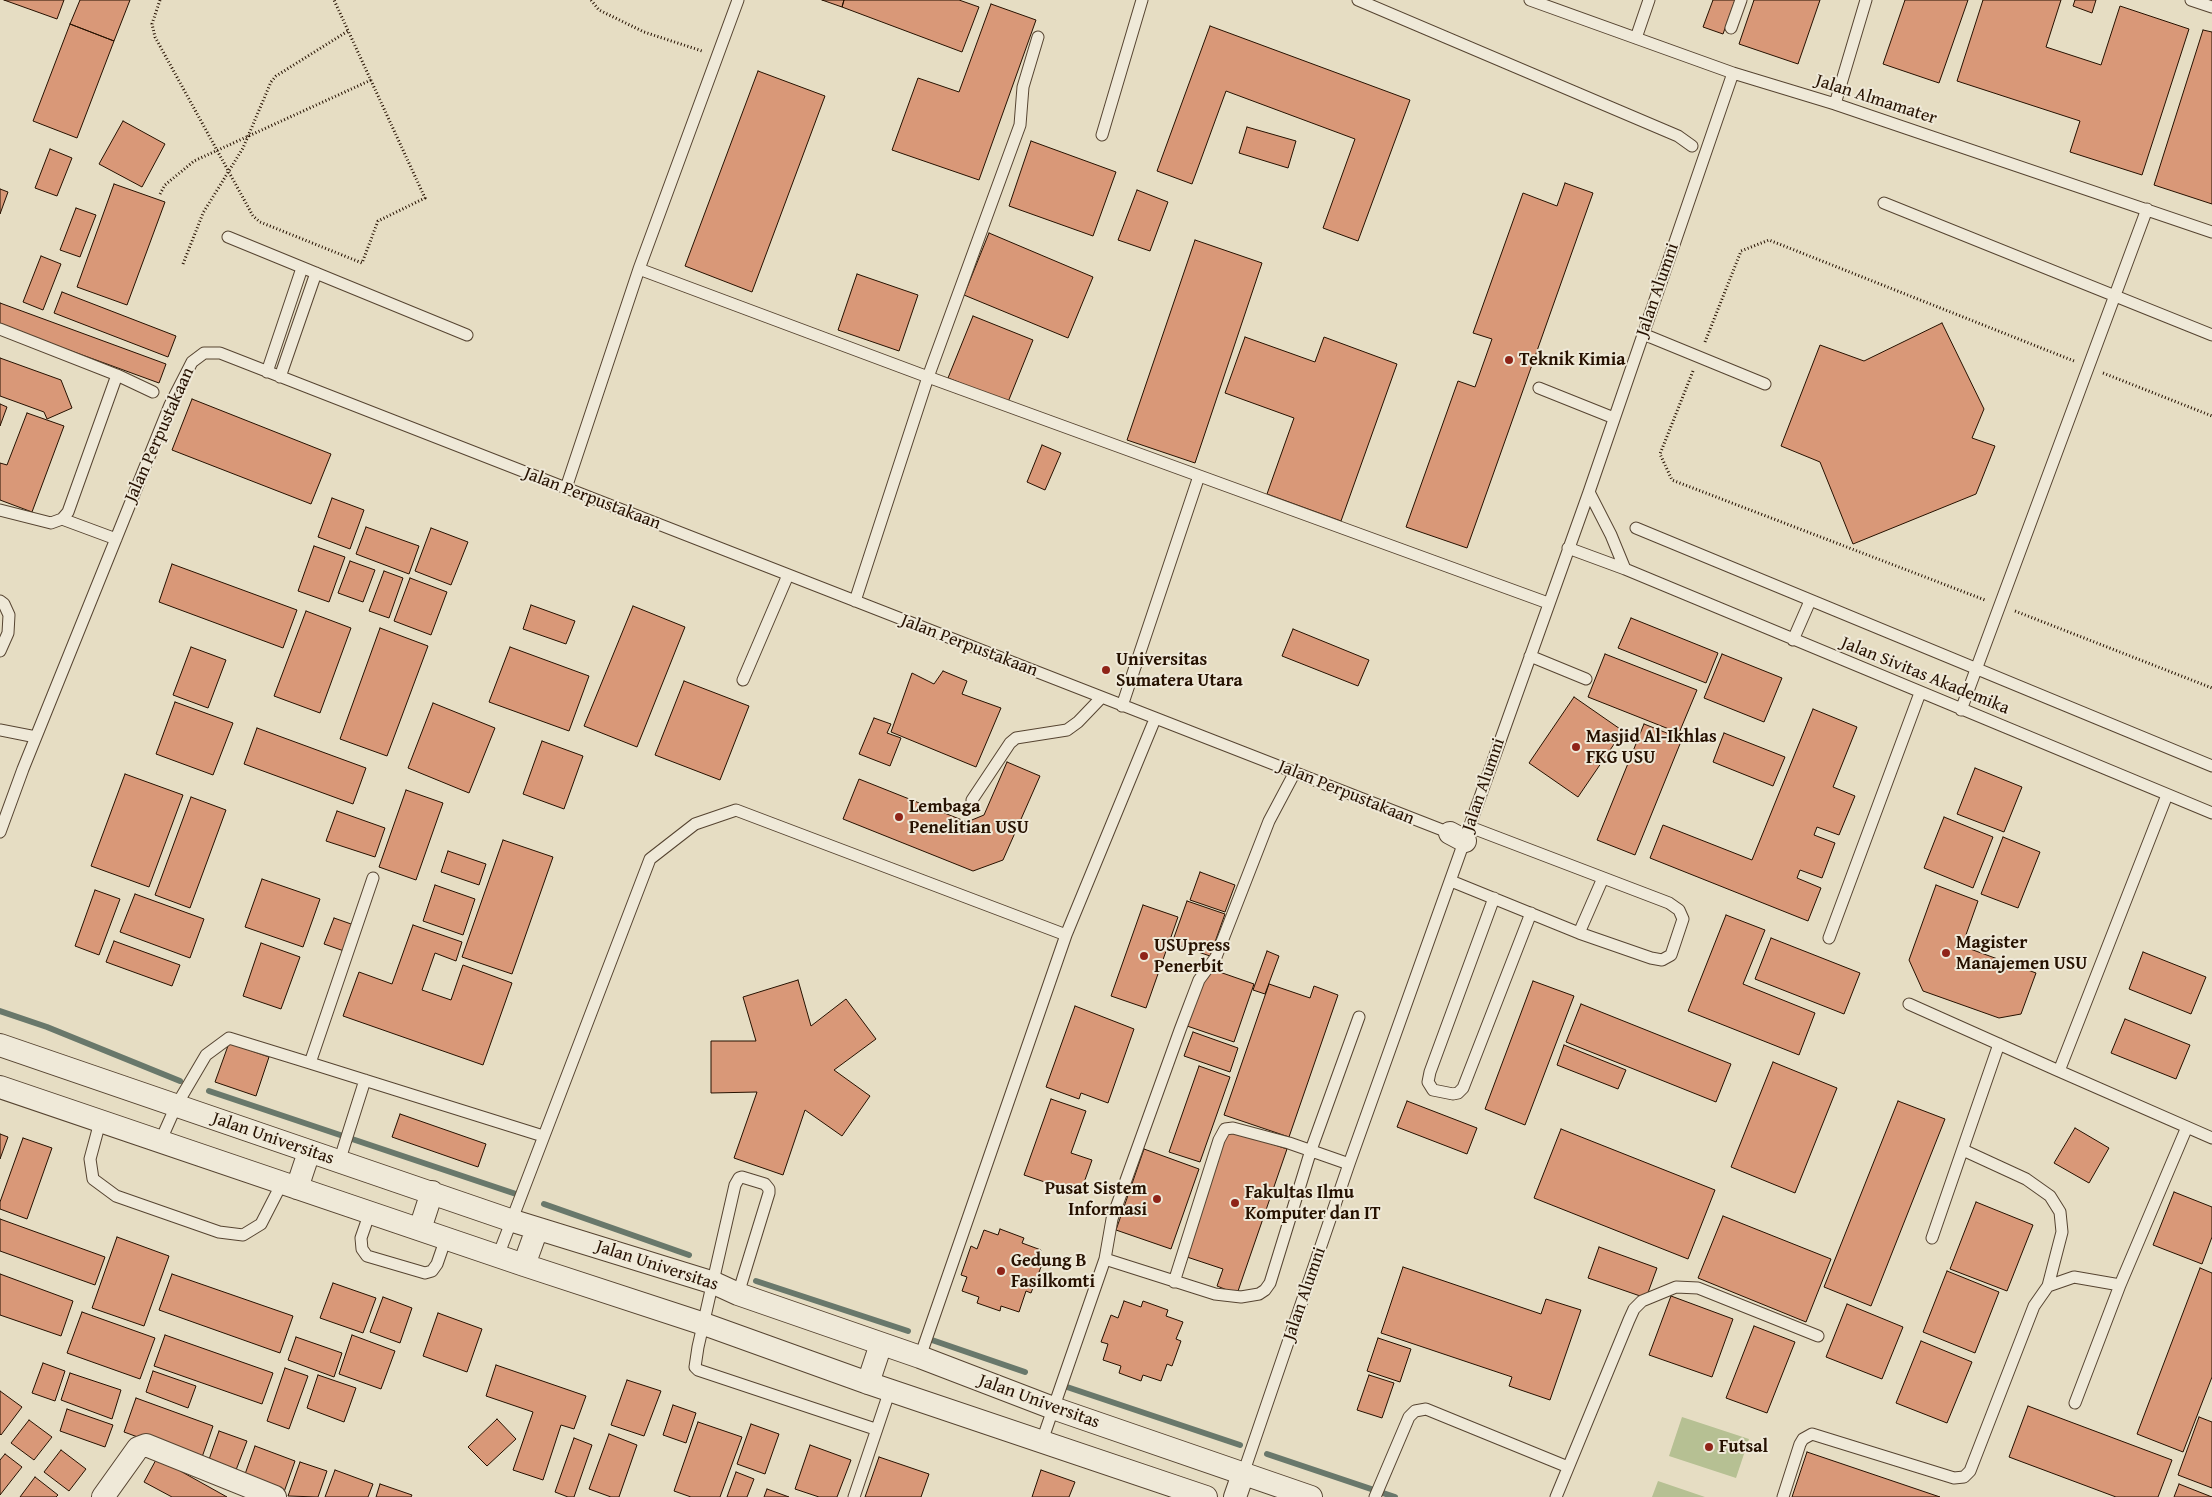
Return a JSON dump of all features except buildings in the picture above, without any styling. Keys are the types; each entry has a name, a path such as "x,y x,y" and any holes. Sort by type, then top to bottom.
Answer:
{"street":[{"name":"Jalan Universitas","path":"0,1045 510,1220 714,1283 738,1294 920,1357 1052,1408 1311,1497"},
{"name":"Jalan Universitas","path":"0,1087 289,1186 704,1324 868,1383 1042,1441 1176,1492 1206,1497"},
{"path":"289,1186 309,1152"},
{"path":"420,1229 432,1192"},
{"path":"524,1265 537,1229"},
{"path":"868,1383 881,1344"},
{"path":"1084,1456 1093,1422"},
{"path":"103,1497 138,1448 146,1445 275,1497"},
{"name":"Jalan Alumni","path":"1234,1497 1243,1474"}],"lane":[{"path":"566,488 639,269 738,0"},
{"path":"1102,135 1142,0"},
{"path":"1358,0 1678,136 1692,146"},
{"name":"Jalan Almamater","path":"1530,0 1733,72 1835,104 2212,232"},
{"path":"1636,38 1649,0"},
{"path":"1731,28 1740,0"},
{"path":"1835,104 1866,0"},
{"path":"2191,0 2212,7"},
{"path":"855,601 928,377 1020,124 1023,87 1038,37"},
{"name":"Jalan Alumni","path":"1243,1474 1349,1164 1451,881 1461,834 1530,656 1589,492 1733,72"},
{"path":"1884,203 2212,335"},
{"path":"1961,710 2147,209"},
{"path":"228,237 467,335"},
{"path":"267,372 302,268"},
{"path":"639,269 928,377 1548,603"},
{"path":"280,377 316,273"},
{"path":"0,329 117,375 153,392"},
{"path":"1643,334 1765,384"},
{"name":"Jalan Perpustakaan","path":"0,832 36,737 170,405 192,362 204,353 220,353 1155,719 1461,834 1603,878 1669,903 1679,910 1683,919 1671,955 1662,960 1651,958 1579,932"},
{"path":"0,510 51,523 62,519 68,512 117,375"},
{"path":"1539,388 1614,418"},
{"path":"1122,706 1198,476"},
{"path":"1589,492 1611,535 1625,569"},
{"path":"62,519 116,539"},
{"path":"1636,528 2212,766"},
{"name":"Jalan Sivitas Akademika","path":"1568,548 1625,569 1920,694 2212,813"},
{"path":"743,680 788,575"},
{"path":"0,601 4,604 9,615 8,634 0,651"},
{"path":"1793,640 1810,601"},
{"path":"1530,656 1586,678"},
{"path":"1829,938 1920,694"},
{"path":"972,800 1010,743 1016,738 1067,730 1078,722 1101,698"},
{"path":"920,1357 1066,935 1155,719"},
{"path":"0,730 36,737"},
{"path":"1042,1441 1105,1258 1112,1219 1199,980 1216,957 1269,821 1296,772"},
{"path":"2059,1071 2166,795"},
{"path":"498,1256 510,1220 650,859 695,824 736,810 1066,935"},
{"path":"310,1063 373,878"},
{"path":"1451,881 1579,932 1603,878"},
{"path":"1494,898 1430,1072 1428,1082 1433,1090 1453,1094 1458,1093 1463,1088 1531,913"},
{"path":"1909,1004 2212,1138"},
{"path":"1105,1258 1215,1294 1242,1297 1259,1294 1265,1290 1270,1283 1311,1150 1360,1017"},
{"path":"160,1142 176,1106 206,1055 229,1038 543,1136"},
{"path":"1932,1238 1999,1044"},
{"path":"339,1162 365,1080"},
{"path":"100,1122 90,1159 93,1179 116,1196 218,1232 243,1235 261,1224 289,1186"},
{"path":"2074,1403 2120,1285 2187,1127"},
{"path":"1174,1282 1219,1140 1225,1129 1233,1128 1311,1150 1349,1164"},
{"path":"1783,1497 1800,1444 1803,1439 1812,1434 1954,1478 1964,1477 1970,1472 2034,1306 2048,1286 2062,1232 2060,1212 2050,1196 2026,1179 1963,1150"},
{"path":"738,1294 769,1193 764,1184 742,1177 739,1178 735,1185 695,1363 698,1370 875,1429"},
{"path":"370,1212 361,1238 362,1249 367,1256 425,1273 432,1271 437,1264 446,1238"},
{"path":"2048,1286 2074,1277 2120,1285"},
{"path":"1556,1497 1629,1320 1634,1309 1642,1301 1676,1288 1698,1288 1818,1336"},
{"path":"854,1497 875,1429 890,1390"},
{"path":"1375,1497 1409,1417 1415,1411 1426,1410 1568,1467"}],"path":[{"path":"160,0 152,24 155,36 253,216 260,222 362,263 378,221 425,198 334,0"},
{"path":"591,0 599,10 644,32 717,56"},
{"path":"183,264 203,213 249,136 266,93 276,76 348,31"},
{"path":"160,194 165,185 194,161 370,80"},
{"path":"2212,416 1768,240 1741,251 1660,454 1672,480 2212,688"}],"green space":[{"name":"Futsal","path":"1682,1417 1749,1439 1736,1478 1669,1456"},
{"path":"1658,1481 1705,1497 1652,1497"}],"waterway":[{"path":"0,1011 47,1027 180,1081"},
{"path":"209,1091 516,1194"},
{"path":"544,1204 689,1255"},
{"path":"756,1281 908,1331"},
{"path":"929,1339 1025,1372"},
{"path":"1064,1386 1240,1445"},
{"path":"1267,1454 1395,1497"}],"place":[{"name":"Teknik Kimia","path":"1509,360"},
{"name":"Universitas Sumatera Utara","path":"1106,670"},
{"name":"Masjid Al-Ikhlas FKG USU","path":"1576,747"},
{"name":"Lembaga Penelitian USU","path":"899,817"},
{"name":"Magister Manajemen USU","path":"1946,953"},
{"name":"USUpress Penerbit","path":"1144,956"},
{"name":"Pusat Sistem Informasi","path":"1157,1199"},
{"name":"Fakultas Ilmu Komputer dan IT","path":"1235,1203"},
{"name":"Gedung B Fasilkomti","path":"1001,1271"},
{"name":"Futsal","path":"1709,1447"}]}
